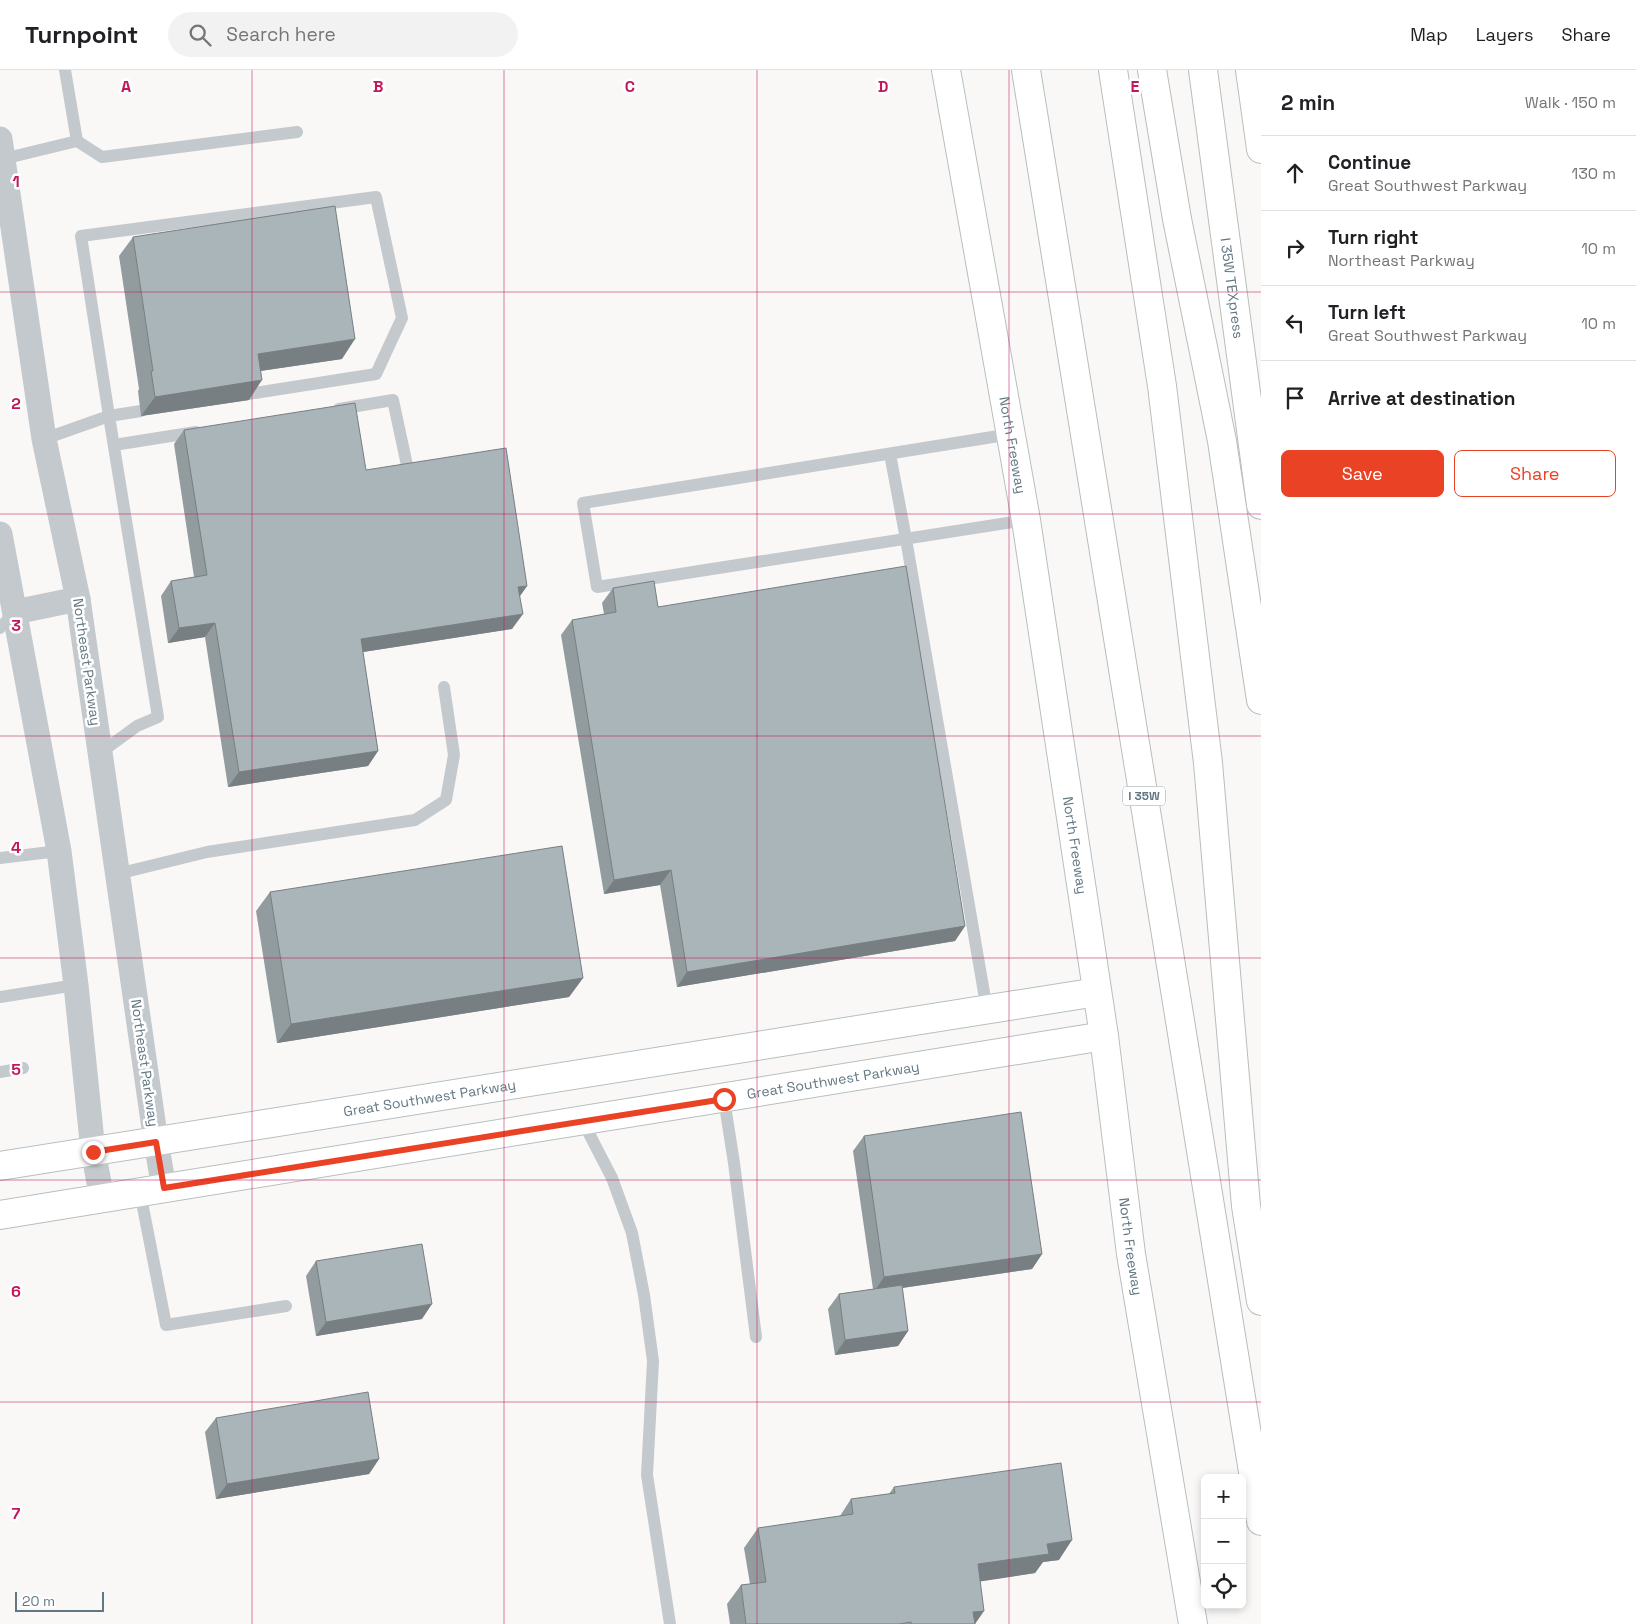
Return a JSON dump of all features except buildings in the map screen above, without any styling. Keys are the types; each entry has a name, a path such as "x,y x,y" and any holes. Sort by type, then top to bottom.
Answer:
{"main road":[{"name":"North Freeway","path":"946,70 1026,520 1104,1036 1132,1254 1193,1624"},
{"name":"I 35W","path":"1026,70 1261,1521"},
{"path":"1113,70 1162,386 1208,763 1246,1206 1261,1301"},
{"path":"1152,70 1177,219 1222,441 1261,700"},
{"name":"I 35W TEXpress","path":"1203,70 1261,505"},
{"path":"1250,70 1261,149"},
{"name":"Great Southwest Parkway","path":"0,1166 1097,992"},
{"name":"Great Southwest Parkway","path":"0,1215 1104,1036"}],"street":[{"name":"Northeast Parkway","path":"2,149 44,439 78,599 156,1142 152,1190"},
{"path":"0,534 8,620 59,850 76,985 93,1152 102,1198"},
{"path":"8,620 78,599"}],"lane":[{"path":"65,70 77,141"},
{"path":"2,149 77,141 102,157 297,132"},
{"path":"100,752 137,726 158,718 81,236 376,197 402,318 376,374 248,394"},
{"path":"324,411 393,400 408,470"},
{"path":"44,439 110,416 141,411"},
{"path":"114,446 207,430"},
{"path":"1011,434 582,503 597,587 1026,520"},
{"path":"890,454 987,1010"},
{"path":"117,874 207,852 415,820 446,800 454,755 444,687"},
{"path":"0,858 59,850"},
{"path":"0,997 76,985"},
{"path":"0,1072 23,1068"},
{"path":"724,1099 756,1337"},
{"path":"582,1120 612,1178 632,1233 644,1295 653,1360 647,1475 670,1624"},
{"path":"152,1190 166,1325 286,1306"}],"route":[{"path":"93,1152 156,1142 164,1188 582,1120 724,1099"}]}
